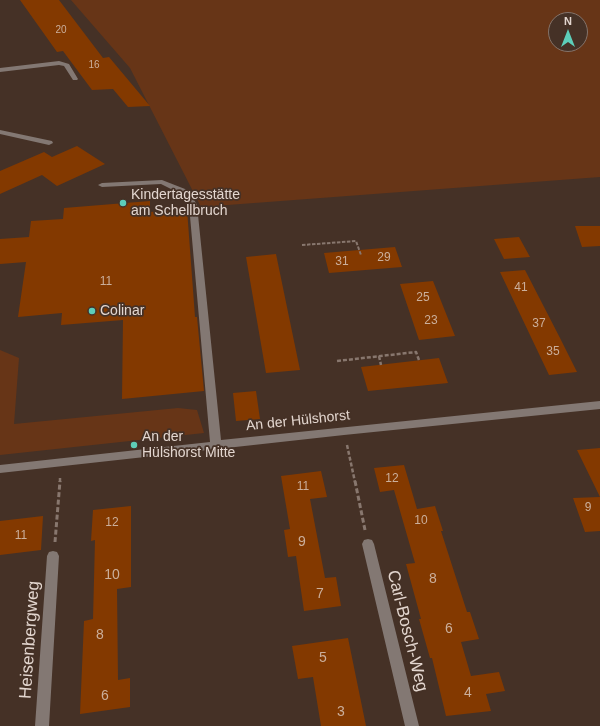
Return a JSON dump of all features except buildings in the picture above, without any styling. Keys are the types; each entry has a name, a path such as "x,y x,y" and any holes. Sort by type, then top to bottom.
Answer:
{"street":[{"path":"0,70 59,63 68,65 75,79"},
{"path":"0,132 49,143"},
{"path":"102,185 162,182 182,192 189,198 193,206 216,445"},
{"name":"An der Hülshorst","path":"0,469 344,431 600,405"},
{"name":"Carl-Bosch-Weg","path":"368,544 412,726"},
{"name":"Heisenbergweg","path":"42,726 53,556"}],"path":[{"path":"302,245 356,241 361,255"},
{"path":"337,361 416,352 419,360"},
{"path":"379,356 381,364"},
{"path":"344,431 368,544"},
{"path":"53,556 60,479"}],"shaded area":[{"path":"71,0 600,0 600,177 201,207 130,68"},
{"path":"0,350 19,358 14,424 178,408 197,410 204,433 0,455"}],"place":[{"name":"Kindertagesstätte am Schellbruch","path":"123,203"},
{"name":"Colinar","path":"92,311"},
{"name":"An der Hülshorst Mitte","path":"134,445"}]}
